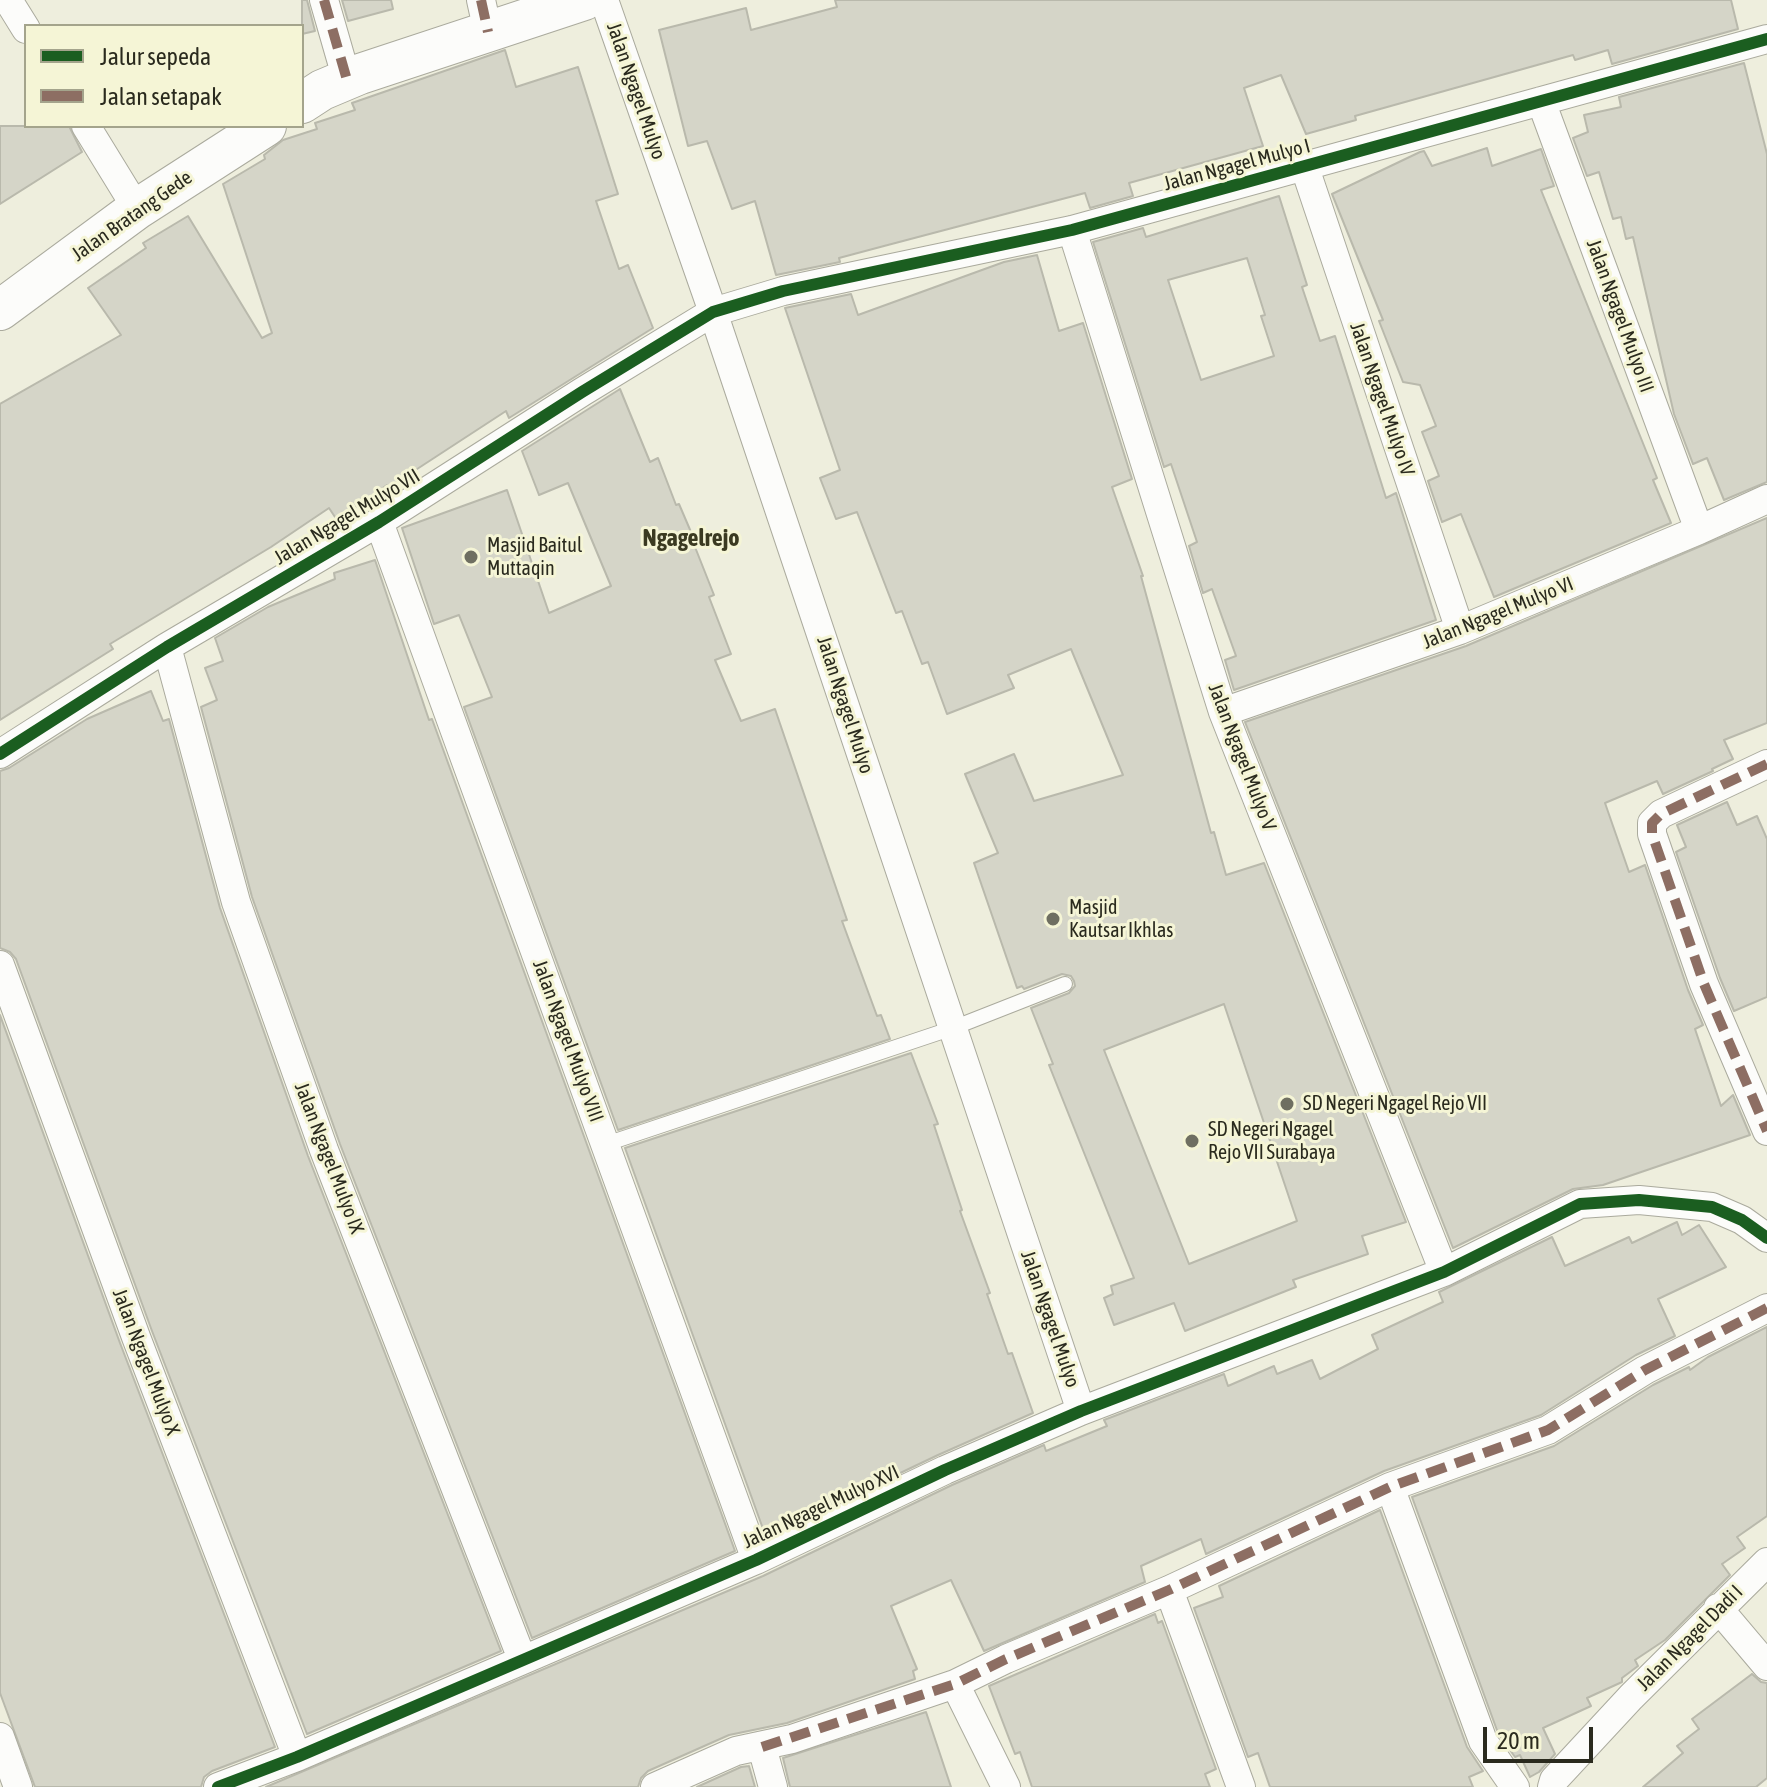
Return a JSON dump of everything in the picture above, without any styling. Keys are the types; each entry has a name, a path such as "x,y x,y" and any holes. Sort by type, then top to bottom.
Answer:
{"main road":[{"path":"304,102 322,90 484,16 584,0"},
{"name":"Jalan Bratang Gede","path":"0,310 137,209 263,128"}],"street":[{"path":"8,0 24,26"},
{"path":"324,0 347,80"},
{"name":"Jalan Ngagel Mulyo","path":"604,0 713,312 1081,1411"},
{"name":"Jalan Ngagel Mulyo I","path":"713,312 783,291 1072,230 1767,39"},
{"name":"Jalan Ngagel Mulyo III","path":"1541,101 1699,530"},
{"path":"87,128 137,209"},
{"name":"Jalan Ngagel Mulyo IV","path":"1305,168 1460,630"},
{"name":"Jalan Ngagel Mulyo V","path":"1072,230 1223,712 1444,1272"},
{"name":"Jalan Ngagel Mulyo VII","path":"0,754 167,647 379,522 713,312"},
{"name":"Jalan Ngagel Mulyo VI","path":"1223,712 1460,630 1767,499"},
{"name":"Jalan Ngagel Mulyo VIII","path":"379,522 756,1560"},
{"name":"Jalan Ngagel Mulyo IX","path":"167,647 236,902 324,1150 522,1659"},
{"path":"1767,764 1661,814 1652,823 1652,834 1704,984 1767,1131"},
{"name":"Jalan Ngagel Mulyo X","path":"0,965 141,1352 297,1757"},
{"name":"Jalan Ngagel Mulyo XVI","path":"218,1787 297,1757 756,1560 945,1470 1081,1411 1444,1272 1580,1204 1639,1200 1712,1207 1742,1220 1767,1238"},
{"path":"655,1787 736,1751 762,1747 955,1684 1169,1590 1390,1487 1548,1430 1645,1370 1767,1308"},
{"path":"1390,1487 1483,1741 1515,1787"},
{"name":"Jalan Ngagel Dadi I","path":"1555,1785 1718,1608 1767,1562"},
{"path":"1169,1590 1241,1787"},
{"path":"1718,1608 1767,1666"},
{"path":"955,1684 1006,1787"},
{"path":"0,1737 18,1787"},
{"path":"762,1747 773,1787"}],"lane":[{"path":"606,1144 953,1028 1065,984"}],"building":[{"path":"302,0 307,0 315,31 304,34"},
{"path":"342,0 391,0 393,9 348,21"},
{"path":"835,0 1731,0 1738,29 1612,64 1608,50 1575,60 1573,55 1355,116 1356,120 1306,134 1281,75 1244,88 1263,146 1129,183 1133,196 1090,208 1085,193 839,258 840,262 776,275 755,201 732,209 707,141 688,146 659,30 746,8 751,30 837,7"},
{"path":"505,50 516,87 578,67 618,194 596,201 619,269 628,265 653,328 509,418 506,411 337,520 329,508 271,547 110,644 113,649 0,720 0,404 121,335 88,288 146,248 143,243 188,216 262,338 272,333 223,184 265,159 264,155 283,140 317,129 315,123 355,110 352,103"},
{"path":"1744,63 1767,154 1767,482 1724,500 1707,458 1693,464 1674,414 1633,237 1626,239 1621,217 1613,219 1599,172 1587,176 1573,138 1588,132 1584,115 1621,107 1619,97"},
{"path":"0,126 70,128 82,152 0,204"},
{"path":"1487,148 1492,166 1541,149 1554,186 1541,190 1657,478 1653,480 1671,523 1494,597 1461,514 1442,522 1428,481 1439,476 1422,432 1436,426 1420,385 1403,382 1379,321 1383,320 1332,194 1420,152 1424,151 1432,166"},
{"path":"1279,196 1307,285 1302,287 1320,341 1335,336 1386,498 1396,493 1436,620 1234,690 1225,660 1236,656 1212,589 1203,593 1189,546 1197,542 1171,464 1164,467 1093,242 1143,228 1146,237","holes":["1247,258 1265,315 1261,316 1274,356 1201,380 1168,280"]},
{"path":"1037,255 1059,331 1083,323 1132,479 1112,487 1143,576 1211,833 1214,832 1226,875 1264,863 1406,1222 1362,1236 1368,1254 1293,1280 1296,1287 1185,1331 1174,1303 1114,1325 1104,1298 1113,1294 1111,1286 1134,1278 1049,1065 1053,1064 1031,1008 1069,993 1075,986 1074,981 1071,976 1062,974 1024,989 1022,986 1017,988 974,863 998,853 965,774 1014,754 1034,801 1123,775 1071,649 1008,675 1014,688 947,714 928,662 922,664 902,611 896,613 857,512 836,519 820,478 840,470 785,308 851,294 858,315 1004,262","holes":["1224,1004 1297,1221 1189,1264 1104,1050"]},
{"path":"620,389 650,462 658,458 676,505 679,504 697,546 714,595 709,597 731,654 715,660 741,721 775,709 847,920 842,921 877,1016 881,1015 890,1039 618,1130 464,707 492,697 459,615 434,624 402,528 507,490 549,613 611,586 568,483 539,495 522,451"},
{"path":"1767,518 1767,723 1724,740 1733,759 1713,771 1663,794 1657,781 1605,803 1629,872 1645,865 1703,1025 1695,1029 1721,1106 1733,1095 1750,1135 1603,1185 1573,1189 1453,1248 1245,722 1466,646"},
{"path":"375,560 429,720 432,719 735,1551 532,1638 340,1144 252,897 201,707 217,700 205,668 223,661 215,638 268,607 335,579 334,573"},
{"path":"151,691 163,721 169,719 220,908 308,1156 501,1651 307,1734 152,1331 16,959 0,948 0,771 87,719"},
{"path":"1727,802 1737,825 1757,816 1767,839 1767,997 1734,1011 1676,852 1686,847 1677,825"},
{"path":"0,1015 120,1343 275,1747 212,1771 204,1777 201,1787 35,1787 0,1693"},
{"path":"911,1053 938,1124 934,1125 960,1211 990,1293 987,1294 1033,1413 766,1537 625,1148"},
{"path":"1677,1222 1682,1235 1699,1225 1726,1267 1658,1299 1675,1336 1636,1355 1541,1415 1384,1471 1206,1554 1201,1539 1141,1566 1145,1582 984,1651 951,1580 891,1606 917,1669 913,1671 915,1679 787,1723 729,1735 648,1771 638,1787 266,1787 763,1576 952,1485 1044,1445 1046,1451 1107,1426 1104,1420 1224,1374 1228,1386 1274,1366 1277,1374 1312,1360 1320,1379 1378,1349 1372,1335 1443,1302 1439,1292 1552,1237 1565,1266 1629,1237 1632,1243"},
{"path":"1767,1327 1767,1516 1737,1537 1745,1548 1722,1564 1730,1575 1665,1640 1635,1660 1638,1666 1622,1678 1622,1682 1587,1698 1591,1706 1543,1728 1555,1754 1539,1772 1530,1777 1520,1755 1515,1757 1498,1733 1412,1497 1554,1446 1653,1385 1689,1367 1690,1370 1708,1357"},
{"path":"1380,1510 1467,1747 1483,1771 1469,1777 1473,1787 1270,1787 1258,1753 1248,1757 1194,1608 1223,1597 1219,1586"},
{"path":"1155,1614 1158,1623 1162,1621 1216,1769 1205,1774 1210,1787 1032,1787 1020,1752 1015,1754 989,1686"},
{"path":"1752,1674 1767,1683 1767,1778 1756,1787 1643,1787 1683,1753 1677,1746 1699,1729 1692,1719"},
{"path":"926,1712 951,1787 790,1787 783,1758"},
{"path":"749,1766 755,1787 697,1787 741,1767"}],"marked path":[{"path":"324,0 347,80"},
{"path":"481,0 488,32"},
{"path":"1767,764 1661,814 1652,823 1652,834 1704,984 1767,1131"},
{"path":"762,1747 955,1684 1169,1590 1390,1487 1548,1430 1645,1370 1767,1308"}],"cycle path":[{"path":"0,754 167,647 379,522 713,312 783,291 1072,230 1767,39"},
{"path":"218,1787 297,1757 756,1560 945,1470 1081,1411 1444,1272 1580,1204 1639,1200 1712,1207 1742,1220 1767,1238"}],"place":[{"name":"Masjid Baitul Muttaqin","path":"471,557"},
{"name":"Masjid Kautsar Ikhlas","path":"1053,919"},
{"name":"SD Negeri Ngagel Rejo VII","path":"1287,1104"},
{"name":"SD Negeri Ngagel Rejo VII Surabaya","path":"1192,1141"}],"district":[{"name":"Ngagelrejo","path":"691,538"}]}
